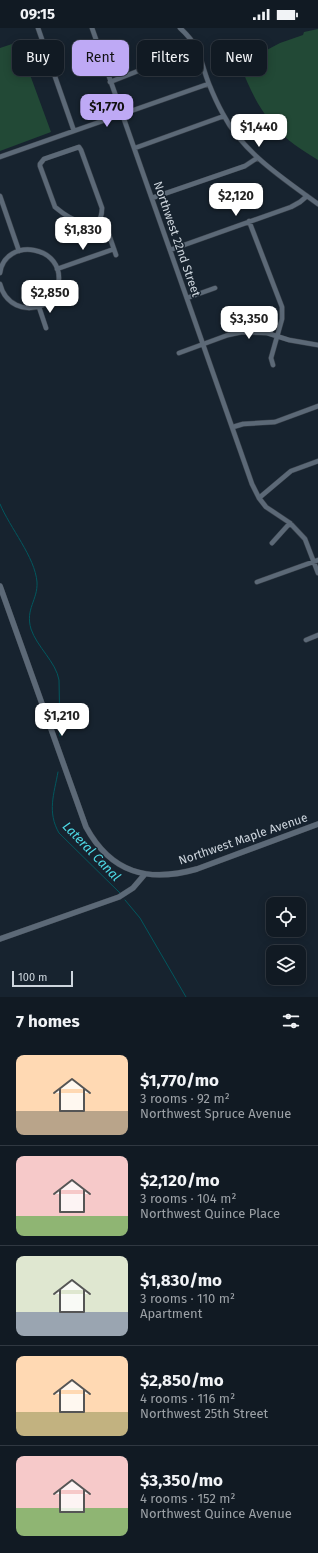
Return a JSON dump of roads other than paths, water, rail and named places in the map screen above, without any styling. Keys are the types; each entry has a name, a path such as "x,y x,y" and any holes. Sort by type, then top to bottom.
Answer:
{"street":[{"path":"38,28 74,131"},
{"name":"Northwest 22nd Street","path":"92,28 252,484 259,498 266,507 290,523 305,539 316,561 318,573"},
{"path":"180,28 196,46 208,84 224,116 239,137 257,158 318,204"},
{"path":"110,82 137,71"},
{"path":"0,157 208,84"},
{"path":"135,148 224,116"},
{"path":"79,147 102,208 102,214 99,221 94,224 83,224 55,207 40,166 42,161 79,147"},
{"path":"152,198 245,166 257,158"},
{"path":"0,196 19,251"},
{"path":"170,250 291,207 307,196"},
{"path":"99,221 108,232 116,255"},
{"path":"249,221 282,307 282,319 271,358 273,365"},
{"path":"0,273 5,261 12,254 31,249 40,251 48,256 57,269 59,280 53,297 39,307 25,308 15,306 7,299 0,287"},
{"path":"57,269 114,249"},
{"path":"187,298 215,288"},
{"path":"39,307 46,328"},
{"path":"179,353 228,335 242,332 267,333 303,343 318,345"},
{"path":"232,427 243,424 275,422 318,406"},
{"path":"259,498 290,471 318,461"},
{"path":"272,543 290,523"},
{"path":"257,582 316,561"},
{"name":"Northwest Maple Avenue","path":"0,586 86,827 92,839 110,858 131,870 145,874 179,874 191,871 318,824"},
{"path":"306,640 318,635"},
{"path":"0,939 119,897 134,888 145,874"}],"waterway":[{"name":"Lateral Canal","path":"0,504 27,553 35,572 37,588 30,616 31,629 37,642 54,667 59,680 60,736"},
{"name":"Lateral Canal","path":"58,772 53,795 52,810 55,825 59,833 120,893"},
{"name":"Lateral Canal","path":"125,900 140,918 186,997"}]}
